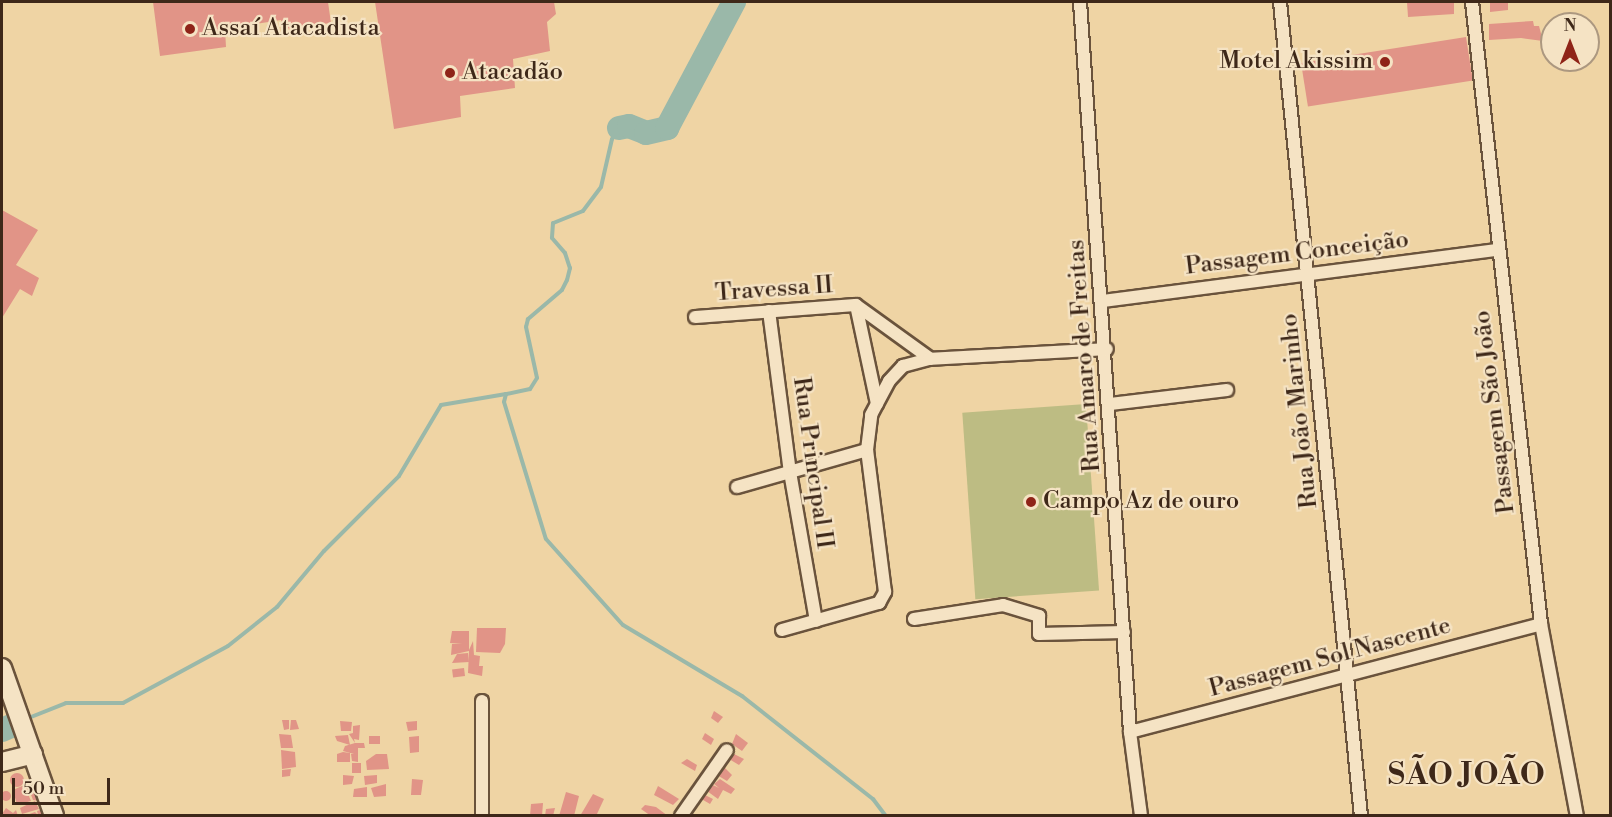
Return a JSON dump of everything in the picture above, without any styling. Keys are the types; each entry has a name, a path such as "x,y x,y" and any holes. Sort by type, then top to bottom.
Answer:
{"street":[{"name":"Rua Amaro de Freitas","path":"1080,2 1107,349 1131,732 1141,816"},
{"name":"Rua João Marinho","path":"1280,2 1361,816"},
{"name":"Passagem São João","path":"1472,2 1497,250 1541,624 1577,816"},
{"name":"Passagem Conceição","path":"1103,301 1497,250"},
{"path":"856,306 931,359"},
{"path":"856,306 877,404"},
{"name":"Travessa II","path":"695,317 856,306"},
{"name":"Rua Principal II","path":"769,311 790,472 816,621"},
{"path":"782,630 879,603 885,592 867,450 871,415 889,381 903,366 931,359 1107,349"},
{"path":"1110,404 1227,390"},
{"path":"737,487 867,450"},
{"path":"914,619 1003,605 1039,616 1039,634 1124,632"},
{"name":"Passagem Sol Nascente","path":"1131,732 1541,624"},
{"path":"2,668 11,712 32,747 54,816"},
{"path":"482,701 482,816"},
{"path":"2,762 32,747"},
{"path":"681,816 727,750"}],"shaded area":[{"name":"Campo Az de ouro","path":"1086,404 1099,591 975,599 962,413"}],"building":[{"name":"Assaí Atacadista","path":"153,2 328,2 331,23 284,29 281,20 225,29 226,47 160,56"},
{"name":"Atacadão","path":"375,2 554,2 556,14 547,22 550,51 513,59 515,88 460,96 461,117 394,129"},
{"path":"1407,2 1454,2 1454,14 1408,17"},
{"path":"1490,2 1508,2 1508,10 1490,12"},
{"path":"1533,21 1534,26 1539,26 1540,41 1521,38 1489,40 1489,24"},
{"name":"Motel Akissim","path":"1466,37 1473,80 1308,107 1301,63"},
{"path":"2,210 38,230 16,265 39,278 32,296 20,289 2,318"},
{"path":"477,628 506,628 505,644 500,653 476,652"},
{"path":"452,631 469,631 469,650 473,641 474,655 480,656 479,666 483,666 482,676 468,673 469,651 451,655 452,644 462,644 450,643"},
{"path":"468,653 469,662 452,663 457,654"},
{"path":"464,668 465,676 453,677 452,669"},
{"path":"714,711 723,717 718,723 711,718"},
{"path":"282,720 289,720 289,729 284,730"},
{"path":"291,720 296,720 299,729 290,730"},
{"path":"340,721 352,722 351,731 341,731"},
{"path":"417,721 417,730 408,731 406,722"},
{"path":"360,725 359,740 354,739 355,743 349,734 353,733 353,726"},
{"path":"705,733 714,739 711,745 702,739"},
{"path":"279,734 291,735 293,748 281,748"},
{"path":"736,734 748,743 742,751 732,744"},
{"path":"348,735 350,745 337,741 335,736"},
{"path":"369,736 380,736 380,744 369,744"},
{"path":"419,736 419,752 410,753 409,737"},
{"path":"364,743 365,748 358,748 358,762 352,761 351,754 354,754 343,751 345,746"},
{"path":"281,750 295,752 296,767 282,769"},
{"path":"350,753 350,762 337,762 337,754"},
{"path":"376,754 387,754 389,769 367,770 366,761"},
{"path":"734,754 744,759 739,765 729,759"},
{"path":"687,759 697,765 695,771 681,763"},
{"path":"352,763 361,763 361,773 352,773"},
{"path":"723,766 732,775 727,781 717,775"},
{"path":"291,769 290,776 282,777 282,770"},
{"path":"17,773 22,775 24,780 22,785 17,787 12,785 10,780 12,775"},
{"path":"343,775 354,776 352,784 343,785"},
{"path":"377,775 377,783 365,785 364,776"},
{"path":"412,779 423,780 421,795 411,795"},
{"path":"720,779 735,789 731,794 723,790 718,799 707,791 713,785 719,788 714,784"},
{"path":"29,783 40,801 33,800 25,787 31,801 17,805 13,790"},
{"path":"386,784 386,796 374,797 371,788"},
{"path":"658,786 679,799 673,805 654,795"},
{"path":"367,787 367,797 353,797 354,789"},
{"path":"6,791 10,792 10,800 6,801 2,800 1,796 2,792"},
{"path":"566,792 579,796 574,816 559,816"},
{"path":"701,793 713,799 710,804 698,797"},
{"path":"593,794 604,799 596,816 580,816"},
{"path":"35,801 39,809 22,814 20,808"},
{"path":"543,803 542,816 530,816 531,804"},
{"path":"645,805 656,807 668,816 651,816 641,809"},
{"path":"6,808 13,813 16,810 18,816 2,814"},
{"path":"555,808 553,816 545,816 546,809"},
{"path":"43,809 44,816 24,816 35,812 38,815 37,811"}],"waterway":[{"path":"619,128 629,126 646,133 667,128 734,2"},
{"path":"619,128 612,139 601,187 583,211 553,223 552,238 565,253 570,268 567,280 562,290 528,319 526,327 537,378 530,389 506,394 504,402 546,539 623,625 742,696 873,799 886,816"},
{"path":"26,719 66,703 123,703 228,646 277,607 324,551 399,476 441,405 506,394"},
{"path":"2,730 20,722"}],"place":[{"name":"Assaí Atacadista","path":"190,29"},
{"name":"Motel Akissim","path":"1385,62"},
{"name":"Atacadão","path":"450,73"},
{"name":"Campo Az de ouro","path":"1031,502"}],"district":[{"name":"SÃO JOÃO","path":"1467,775"}]}
